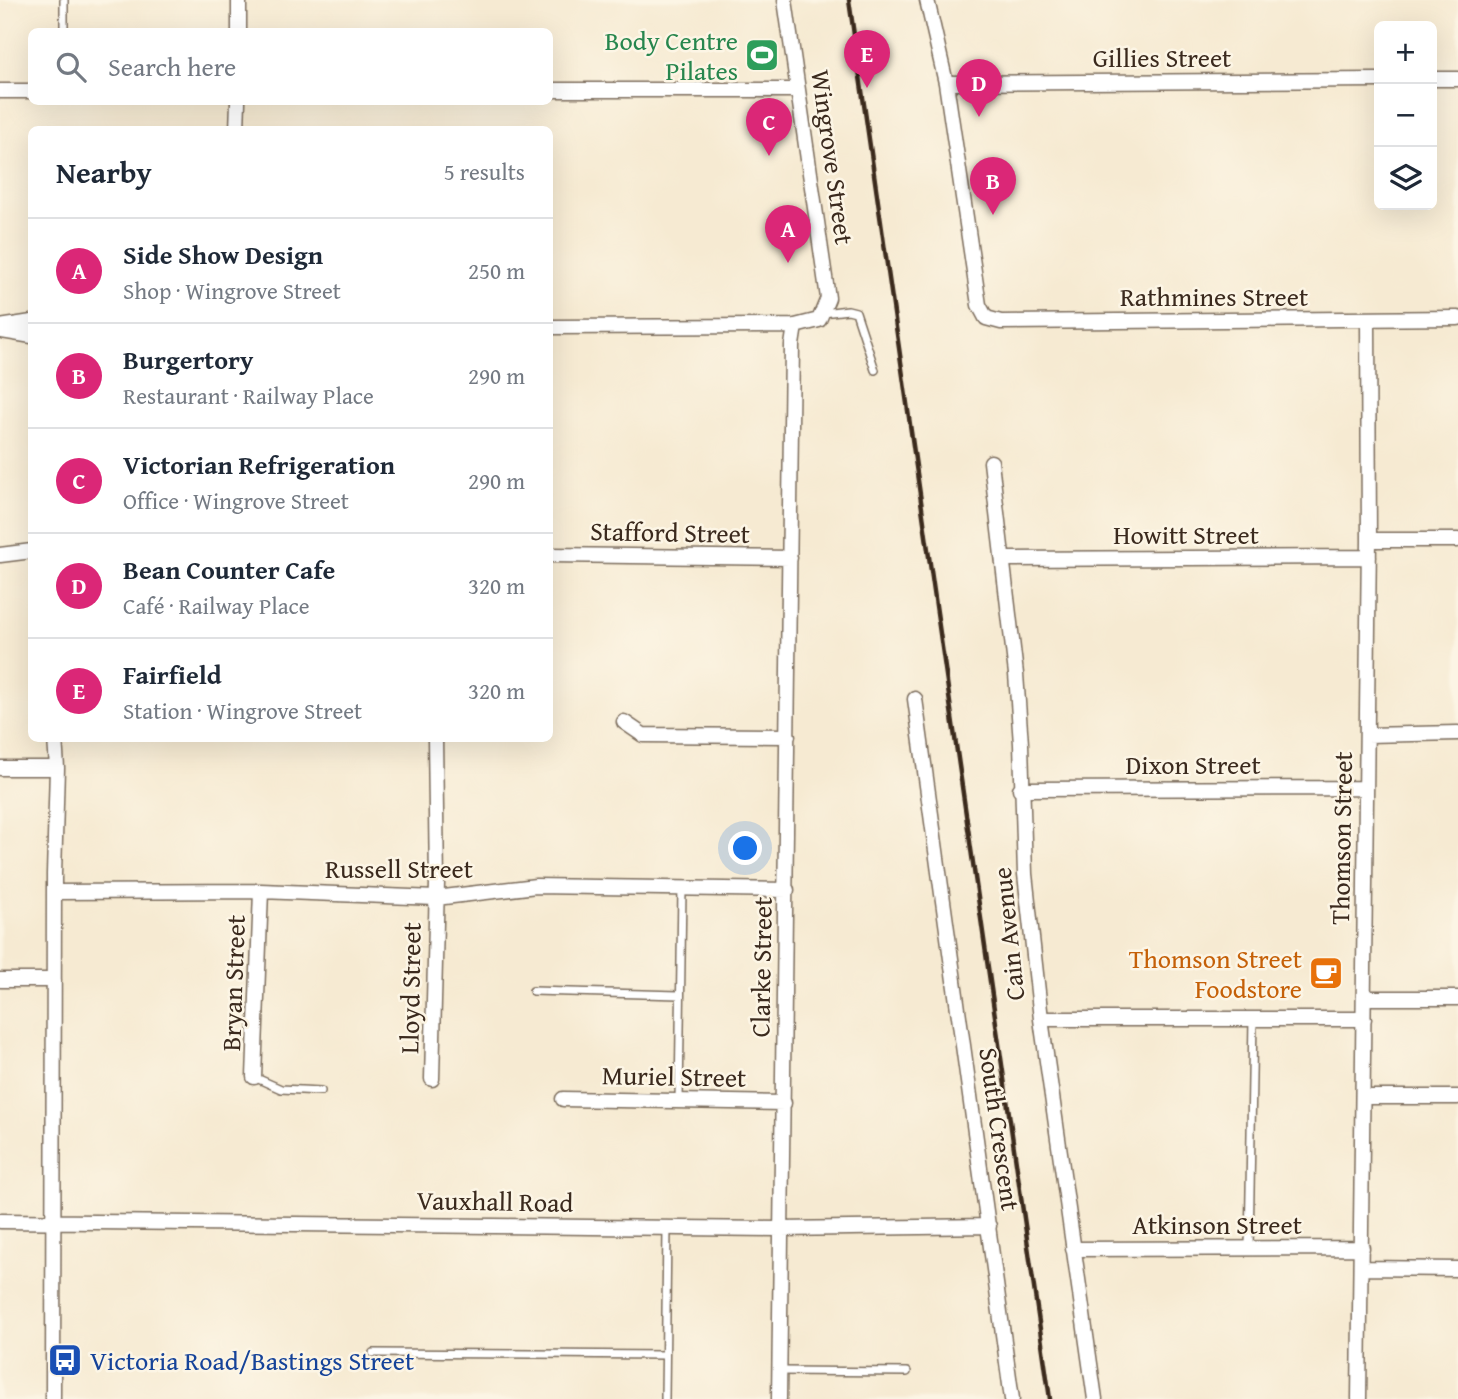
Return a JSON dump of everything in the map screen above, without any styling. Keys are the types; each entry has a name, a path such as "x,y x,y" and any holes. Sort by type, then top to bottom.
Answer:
{"street":[{"path":"239,0 239,28"},
{"name":"Wingrove Street","path":"785,0 828,298 820,317"},
{"path":"927,0 946,83"},
{"path":"1437,79 1458,79"},
{"name":"Gillies Street","path":"946,83 1374,80"},
{"name":"Rathmines Street","path":"946,83 978,305 986,318 1001,322 1458,318"},
{"path":"553,90 798,90"},
{"path":"0,91 28,91"},
{"path":"237,126 238,105"},
{"path":"553,327 795,326 820,317"},
{"name":"Thomson Street","path":"1359,1399 1369,557 1368,319"},
{"path":"0,329 28,323"},
{"name":"Clarke Street","path":"779,1399 792,345 795,326"},
{"path":"0,329 28,335"},
{"name":"Cain Avenue","path":"991,462 1004,559 1019,716 1025,874 1041,1019 1095,1399"},
{"path":"1369,540 1458,540"},
{"path":"4,555 28,552"},
{"path":"4,555 28,559"},
{"name":"Stafford Street","path":"553,555 790,558"},
{"name":"Howitt Street","path":"1004,559 1369,557"},
{"name":"South Crescent","path":"915,699 1012,1399"},
{"path":"624,722 642,735 788,736"},
{"path":"1367,735 1458,733"},
{"path":"53,1399 55,742"},
{"name":"Lloyd Street","path":"432,1079 436,898 435,742"},
{"path":"0,768 57,768"},
{"name":"Dixon Street","path":"1020,789 1366,789"},
{"name":"Russell Street","path":"54,892 261,891 436,898 536,886 787,890"},
{"name":"Bryan Street","path":"254,1077 261,891"},
{"path":"0,980 54,980"},
{"path":"1364,998 1458,998"},
{"path":"1041,1019 1364,1018"},
{"path":"1364,1097 1458,1097"},
{"name":"Muriel Street","path":"563,1099 784,1103"},
{"name":"Vauxhall Road","path":"0,1221 781,1229 989,1226"},
{"name":"Atkinson Street","path":"1073,1249 1362,1248"},
{"path":"1362,1268 1458,1269"}],"lane":[{"path":"64,0 64,28"},
{"path":"820,317 848,310 856,312 875,370"},
{"path":"679,1101 682,889"},
{"path":"533,990 679,995"},
{"path":"1249,1249 1253,1019"},
{"path":"254,1077 281,1089 321,1091"},
{"path":"665,1399 667,1227"},
{"path":"373,1353 665,1355"},
{"path":"779,1371 907,1372"}],"railway":[{"path":"849,0 1050,1399"}],"place":[{"name":"Body Centre Pilates","path":"762,55"},
{"name":"Fairfield","path":"867,88"},
{"name":"Bean Counter Cafe","path":"979,117"},
{"name":"Victorian Refrigeration","path":"769,156"},
{"name":"Burgertory","path":"993,215"},
{"name":"Side Show Design","path":"788,263"},
{"name":"Thomson Street Foodstore","path":"1326,973"},
{"name":"Victoria Road/Bastings Street","path":"65,1360"}]}
